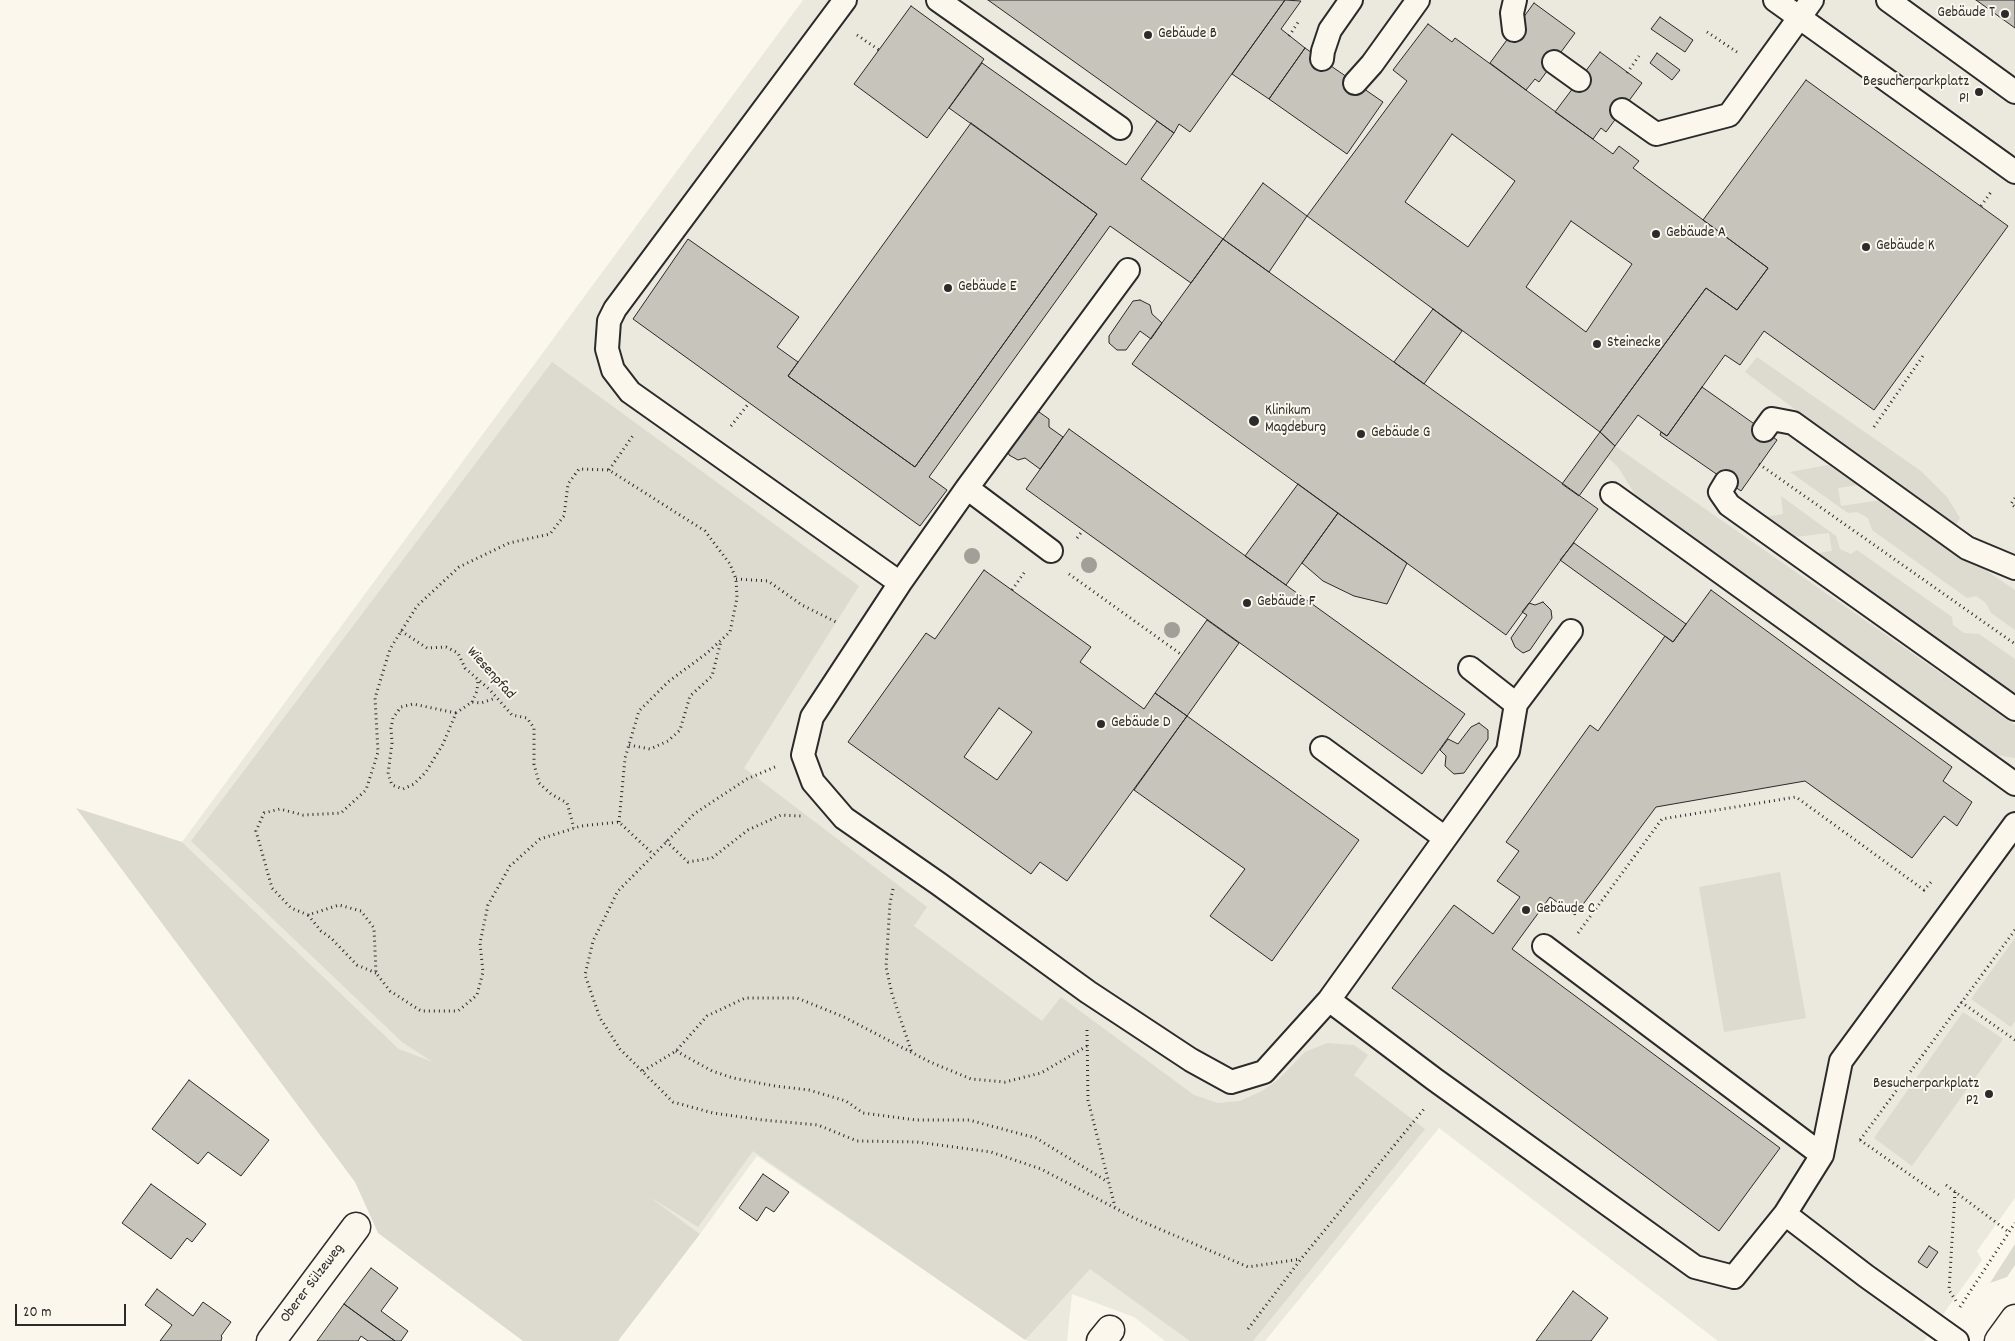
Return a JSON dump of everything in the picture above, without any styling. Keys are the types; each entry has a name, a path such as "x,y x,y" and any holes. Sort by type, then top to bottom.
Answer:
{"street":[{"name":"Oberer Sülzeweg","path":"271,1341 356,1227"},
{"path":"1999,1341 2015,1319"}],"lane":[{"path":"845,0 615,309 609,321 606,349 613,370 630,392 900,583"},
{"path":"938,0 1120,128"},
{"path":"1322,59 1322,51 1330,30 1351,0"},
{"path":"1355,83 1372,64 1418,0"},
{"path":"1514,30 1512,13 1515,0"},
{"path":"1775,0 1806,9 2015,172"},
{"path":"1888,0 2015,92"},
{"path":"1622,110 1656,134 1729,115 1806,9"},
{"path":"1554,62 1579,80"},
{"path":"1128,270 967,488 900,583 812,717 803,755 813,782 844,818 1088,992 1191,1060 1231,1082 1264,1072 1328,1000 1508,751 1516,704 1571,631"},
{"path":"1764,430 1772,419 1793,423 1967,548 2015,568"},
{"path":"1726,482 1720,492 1729,505 2015,709"},
{"path":"967,488 1051,551"},
{"path":"1612,494 2015,784"},
{"path":"1470,668 1516,704"},
{"path":"1322,748 1445,838"},
{"path":"1328,1000 1695,1267 1734,1277 1785,1214 1822,1155 1841,1061 2015,824"},
{"path":"1552,952 1822,1155"},
{"path":"1785,1214 1866,1276 1957,1341"}],"path":[{"path":"1627,73 1639,56"},
{"path":"1874,427 1925,353"},
{"path":"731,426 748,403"},
{"path":"609,470 632,437"},
{"path":"1760,464 2015,644"},
{"path":"579,469 609,470 705,531 730,564 736,579 737,598 730,632 707,653 668,682 638,711 625,758 619,822 574,828 540,839 510,866 488,905 480,943 483,972 477,995 458,1011 420,1011 390,991 376,973 357,965 331,938 321,932 308,914 291,908 272,888 256,831 264,813 280,809 302,815 341,813 366,790 378,752 375,698 390,649 401,631 418,606 459,567 509,543 550,534 564,516 568,484 579,469"},
{"path":"2015,498 2011,504 2015,507"},
{"path":"1065,571 1182,655"},
{"path":"736,579 768,581 802,605 842,626 870,630"},
{"name":"Wiesenpfad","path":"401,631 428,648 446,647 458,654 465,668 512,715 527,718 534,728 534,764 539,783 551,794 567,803 574,828"},
{"path":"629,745 650,749 668,741 680,730 690,696 712,676 721,639"},
{"path":"456,713 413,704 401,707 393,718 388,774 392,785 403,789 414,784 426,772 443,744 456,713 472,702 477,691 478,680"},
{"path":"472,702 481,703 496,698"},
{"path":"803,755 747,779 694,814 618,891 593,941 584,975 600,1018 620,1049 673,1102 713,1113 818,1125 857,1141 917,1142 991,1152 1041,1169 1134,1218 1248,1267 1301,1259"},
{"path":"1552,952 1662,819 1796,797 1924,890 1952,862 1981,870"},
{"path":"666,841 688,862 712,858 748,830 781,815 844,818"},
{"path":"619,822 653,854"},
{"path":"900,857 890,903 886,967 892,994 912,1053"},
{"path":"308,914 338,905 361,912 374,928 376,973"},
{"path":"1822,1155 1860,1140 2015,930"},
{"path":"1088,992 1088,1100 1116,1208"},
{"path":"643,1071 676,1051 707,1016 745,998 797,998 844,1017 912,1053 972,1079 1005,1082 1041,1073 1087,1046"},
{"path":"1961,1002 2015,1040"},
{"path":"676,1051 712,1071 726,1076 775,1086 809,1090 846,1101 863,1113 916,1120 969,1120 1036,1138 1108,1182"},
{"path":"1248,1329 1301,1259 1444,1085"},
{"path":"1860,1140 1939,1196"},
{"path":"1946,1185 2009,1232"},
{"path":"1955,1192 1949,1290 1960,1307"},
{"path":"1974,1286 2015,1223"}],"shaded area":[{"name":"Klinikum Magdeburg","path":"803,0 2015,0 2015,1198 1977,1251 1982,1260 1924,1341 1718,1341 1439,1128 1265,1341 1165,1341 1134,1317 1072,1294 1067,1341 1028,1341 757,1156 700,1234 506,1091 399,1049 182,842"},
{"path":"1757,357 1921,471 1947,497 1960,518 1954,528 1745,372"},
{"path":"552,362 859,586 744,768 927,907 914,926 1042,1021 1061,997 1194,1095 1218,1103 1240,1101 1262,1091 1278,1080 1305,1052 1327,1043 1354,1045 1368,1055 1354,1075 1425,1129 1253,1341 1190,1341 1090,1269 1025,1340 753,1151 698,1227 650,1197 700,1234 618,1341 523,1341 378,1233 355,1182 76,808 182,842 399,1049 433,1062 402,1042 191,841"},
{"path":"1615,446 2015,725 2015,758 1992,754 1636,496 1618,467 1607,457"},
{"path":"1828,465 1858,485 1838,488 1841,506 1882,500 2015,590 2015,630 1991,613 1986,603 1976,596 1967,598 1872,530 1868,518 1857,512 1848,513 1790,472"},
{"path":"1781,496 1836,536 1840,549 1851,554 1857,550 1952,617 1953,625 1964,633 1979,634 2015,659 2015,699 1811,554 1832,551 1829,533 1787,538 1760,518 1783,514"},
{"path":"1780,872 1806,1018 1724,1032 1699,887"},
{"path":"2015,938 2015,1021 2011,1027 1971,999"},
{"path":"1963,1012 2003,1039 1912,1166 1874,1138"},
{"path":"2015,1244 2015,1265 2007,1277 1990,1283"}],"building":[{"name":"Gebäude B","path":"988,0 1285,0 1190,132 1179,124 1174,133"},
{"path":"1285,0 1301,1 1281,29 1305,48 1269,99 1232,74"},
{"name":"Gebäude T","path":"1976,0 2015,0 2015,28"},
{"path":"1534,3 1575,33 1539,82 1535,79 1526,90 1490,63"},
{"path":"911,6 984,59 927,138 854,84"},
{"path":"1660,17 1693,40 1685,52 1651,29"},
{"name":"Gebäude A","path":"1428,24 1452,42 1455,38 1613,154 1619,146 1639,161 1633,168 1768,268 1737,310 1706,288 1600,432 1307,216 1407,81 1393,70","holes":["1452,134 1515,181 1468,247 1405,202","1571,221 1632,264 1586,332 1526,287"]},
{"path":"1305,48 1383,102 1347,154 1269,99"},
{"path":"1600,52 1642,83 1606,132 1601,128 1593,139 1555,112"},
{"path":"1657,53 1680,70 1672,80 1650,63"},
{"path":"982,63 1126,165 1157,121 1174,133 1141,179 1223,239 1191,283 1110,226 929,477 947,490 920,526 633,319 688,239 799,317 777,347 798,362 788,376 915,467 1097,214 949,108"},
{"name":"Gebäude K","path":"1806,80 2008,226 1874,410 1764,331 1740,365 1725,355 1667,436 1638,415 1615,446 1600,432 1706,288 1737,310 1768,268 1703,220"},
{"name":"Gebäude E","path":"971,123 1097,214 915,467 788,376"},
{"path":"1263,183 1307,216 1269,272 1223,239"},
{"name":"Gebäude G","path":"1223,239 1598,509 1506,635 1132,364"},
{"path":"1140,300 1150,305 1152,314 1162,323 1151,339 1140,331 1126,350 1117,350 1109,343 1109,336 1133,301"},
{"path":"1433,309 1462,331 1424,384 1394,362"},
{"path":"1702,387 1777,440 1741,491 1660,435 1661,432 1667,436"},
{"path":"1039,412 1049,419 1049,427 1063,437 1040,469 1025,458 1018,460 1009,455 1008,449 1034,414"},
{"name":"Gebäude F","path":"1069,429 1465,714 1422,774 1026,489"},
{"path":"1600,432 1615,446 1579,496 1562,484"},
{"path":"1298,484 1338,513 1286,585 1245,556"},
{"path":"1338,513 1407,563 1387,604 1354,596 1323,581 1302,563"},
{"path":"1574,543 1686,624 1673,642 1560,560"},
{"name":"Gebäude D","path":"984,570 1091,647 1080,662 1144,709 1155,693 1187,716 1067,881 1040,862 1031,874 848,742 926,633 935,639","holes":["999,708 1032,732 997,780 964,757"]},
{"name":"Gebäude C","path":"1711,590 1952,767 1943,781 1972,802 1957,826 1944,816 1912,858 1805,781 1656,807 1575,915 1550,897 1512,949 1780,1148 1719,1231 1392,988 1454,905 1493,934 1520,897 1497,881 1519,851 1506,842 1590,725 1598,731 1665,636 1673,642"},
{"path":"1543,602 1551,610 1552,618 1530,650 1523,653 1515,647 1511,638 1527,615 1522,612 1529,603 1535,605"},
{"path":"1207,620 1239,643 1187,716 1155,693"},
{"path":"1187,716 1359,840 1272,961 1210,916 1245,869 1134,790"},
{"path":"1479,723 1488,730 1488,739 1464,773 1454,774 1445,766 1446,756 1440,750 1448,739 1458,744 1471,727"},
{"path":"189,1080 269,1140 241,1176 208,1152 198,1164 152,1129"},
{"path":"763,1174 789,1192 774,1212 766,1207 757,1221 739,1208"},
{"path":"151,1184 206,1224 192,1242 187,1238 171,1259 122,1223"},
{"path":"1929,1246 1938,1252 1927,1268 1918,1262"},
{"path":"371,1268 398,1288 381,1311 408,1331 401,1341 395,1341 344,1304"},
{"path":"157,1289 193,1316 203,1302 231,1322 221,1336 221,1341 160,1341 172,1325 145,1305"},
{"path":"1573,1291 1608,1318 1591,1341 1536,1341"},
{"path":"344,1304 395,1341 368,1341 361,1336 358,1341 317,1341"}],"place":[{"name":"Gebäude T","path":"2005,14"},
{"name":"Gebäude B","path":"1148,35"},
{"name":"Besucherparkplatz P1","path":"1979,92"},
{"name":"Gebäude A","path":"1656,234"},
{"name":"Gebäude K","path":"1866,247"},
{"name":"Gebäude E","path":"948,288"},
{"name":"Steinecke","path":"1597,344"},
{"name":"Klinikum Magdeburg","path":"1254,421"},
{"name":"Gebäude G","path":"1361,434"},
{"name":"Gebäude F","path":"1247,603"},
{"name":"Gebäude D","path":"1101,724"},
{"name":"Gebäude C","path":"1526,910"},
{"name":"Besucherparkplatz P2","path":"1989,1094"}]}
